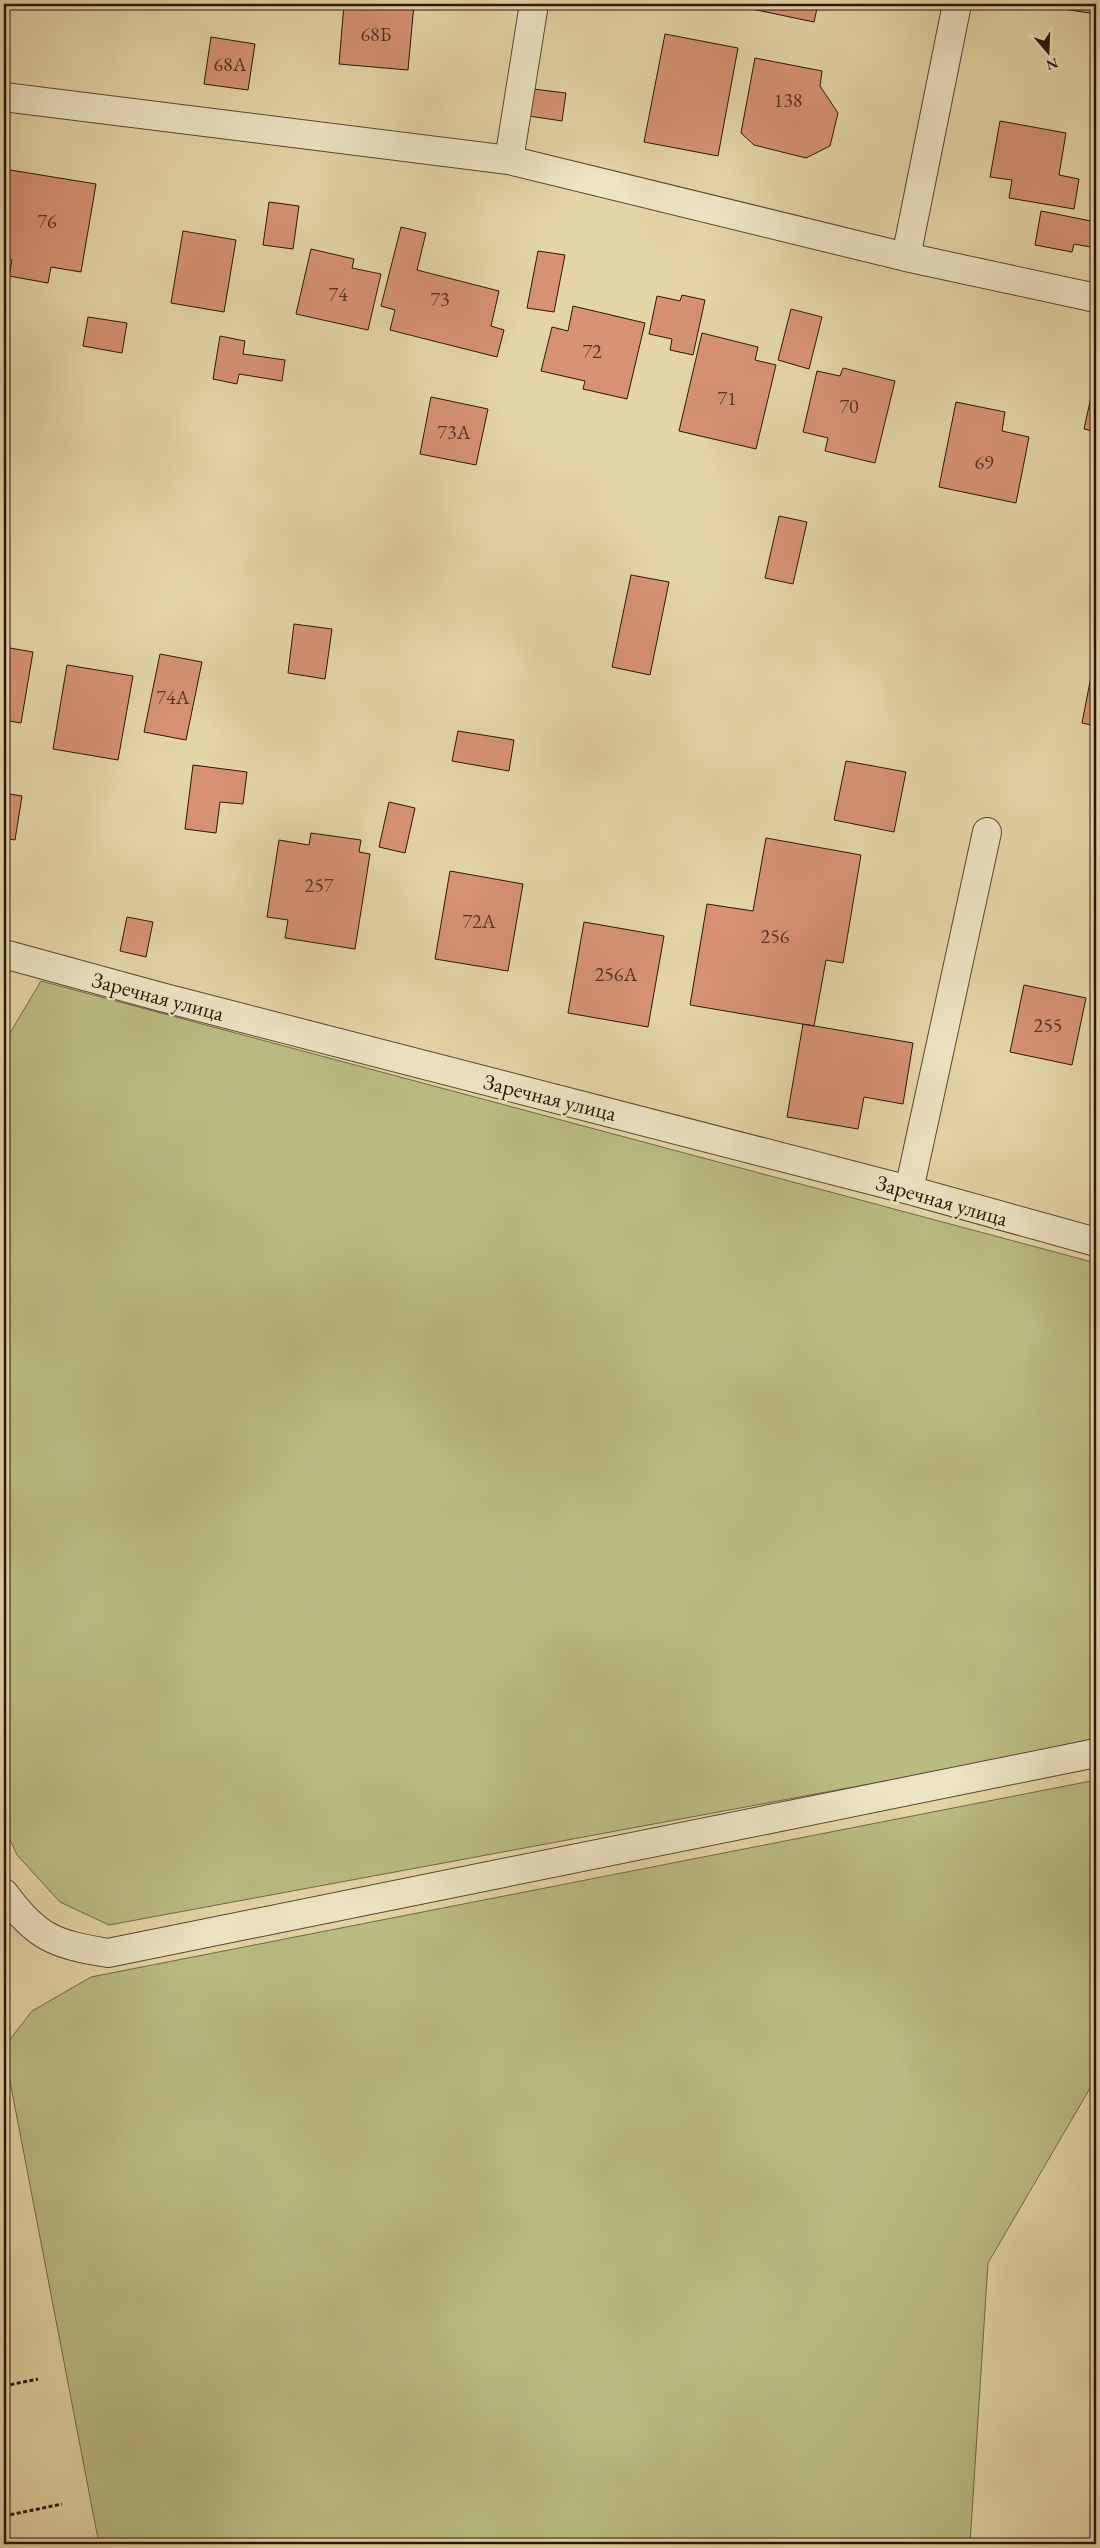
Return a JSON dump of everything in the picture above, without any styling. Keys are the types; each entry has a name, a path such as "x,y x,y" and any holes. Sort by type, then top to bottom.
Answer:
{"street":[{"path":"509,160 534,4"},
{"path":"906,258 957,4"},
{"path":"4,97 509,160 906,258 1096,298"},
{"path":"909,1190 987,832"},
{"name":"Заречная улица","path":"4,954 161,997 909,1190 1096,1242"},
{"path":"4,1893 18,1913 42,1934 69,1947 108,1953 1096,1753"}],"path":[{"path":"4,2386 38,2379"},
{"path":"4,2516 62,2504"}],"green space":[{"path":"41,981 1096,1263 1096,1742 109,1925 60,1902 17,1855 4,1827 4,1043"},
{"path":"1096,1780 1096,2078 988,2263 970,2544 99,2544 4,2050 4,2047 32,2011 91,1977"}],"building":[{"path":"344,4 414,4 408,70 339,64"},
{"path":"745,4 818,4 814,22 747,8"},
{"path":"1031,4 1096,4 1096,14"},
{"path":"665,34 738,48 718,156 644,142"},
{"path":"211,37 255,44 248,90 204,84"},
{"path":"755,58 822,71 820,86 838,113 830,146 806,158 754,145 741,133"},
{"path":"533,89 566,93 562,121 529,116"},
{"path":"1000,121 1066,133 1059,175 1079,179 1074,209 1009,198 1012,180 990,177"},
{"path":"4,169 96,184 81,272 51,267 48,283 9,276 12,260 4,258"},
{"path":"269,202 299,206 293,249 263,245"},
{"path":"1041,211 1096,222 1096,248 1074,244 1072,252 1035,245"},
{"path":"401,227 426,233 417,270 499,291 491,326 504,330 497,357 390,330 395,310 381,306"},
{"path":"183,231 236,240 224,312 171,303"},
{"path":"311,249 354,259 352,268 381,274 368,330 296,314"},
{"path":"538,251 565,255 554,312 527,308"},
{"path":"682,295 705,300 693,355 670,350 672,339 649,334 657,296 680,301"},
{"path":"573,306 645,323 627,399 583,389 585,381 541,371 552,327 568,331"},
{"path":"791,309 822,317 809,369 778,360"},
{"path":"88,317 127,323 122,353 83,346"},
{"path":"702,333 758,347 755,360 776,365 756,449 679,431"},
{"path":"220,336 245,341 243,354 285,360 282,381 239,374 237,384 213,379"},
{"path":"843,368 895,381 875,463 825,451 828,438 803,432 817,371 840,376"},
{"path":"1096,374 1096,432 1084,429"},
{"path":"431,397 488,409 476,465 420,454"},
{"path":"956,402 1005,412 1002,431 1029,437 1016,503 939,487"},
{"path":"779,516 807,522 793,584 765,578"},
{"path":"631,575 669,582 650,675 612,667"},
{"path":"294,624 332,629 325,679 288,673"},
{"path":"4,647 33,652 21,723 4,720"},
{"path":"160,654 202,662 186,740 144,732"},
{"path":"1096,656 1096,726 1082,723"},
{"path":"67,665 133,676 118,760 53,749"},
{"path":"458,731 514,740 509,771 452,761"},
{"path":"846,761 906,772 894,832 834,820"},
{"path":"193,765 247,772 243,804 220,802 216,833 185,829"},
{"path":"4,793 22,796 15,840 4,838"},
{"path":"389,802 415,808 405,853 379,847"},
{"path":"311,833 361,840 359,852 370,854 355,949 285,938 288,920 267,917 279,840 309,845"},
{"path":"766,838 861,855 843,963 826,960 814,1026 690,1005 707,904 753,911"},
{"path":"450,871 523,884 508,971 435,959"},
{"path":"127,917 153,922 146,957 120,951"},
{"path":"584,922 664,936 648,1027 568,1013"},
{"path":"1024,985 1086,998 1072,1065 1010,1052"},
{"path":"803,1024 913,1043 903,1104 864,1097 858,1129 787,1117"}]}
